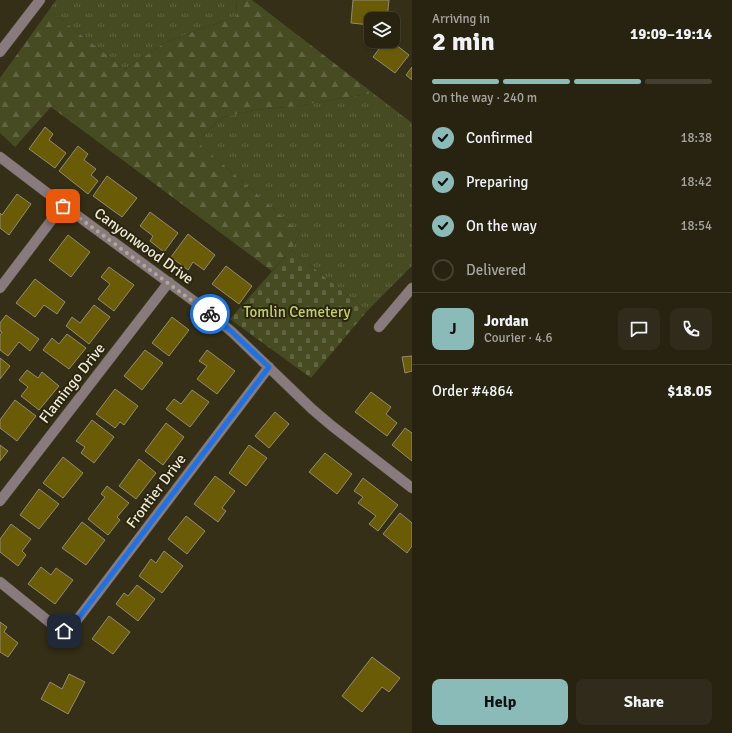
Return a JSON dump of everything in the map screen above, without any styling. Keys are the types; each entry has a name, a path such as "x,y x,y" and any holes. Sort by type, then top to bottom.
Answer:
{"street":[{"path":"0,52 40,0"},
{"name":"Canyonwood Drive","path":"0,157 63,206 202,307 232,332 312,409 412,488"},
{"path":"0,288 63,206"},
{"name":"Flamingo Drive","path":"0,501 169,282"},
{"path":"379,327 412,288"},
{"name":"Frontier Drive","path":"0,582 53,625 64,631 71,628 269,367"}],"green space":[{"path":"56,0 236,0 237,16 168,41 125,69 49,10"},
{"path":"236,0 252,0 373,93 298,106 254,110 223,117 196,141 300,232 291,250 272,271 51,107 15,147 0,133 0,78 49,10 125,69 168,41 237,16"},
{"path":"373,93 412,123 412,266 367,311 291,250 300,232 196,141 223,117 254,110 298,106"},
{"name":"Tomlin Cemetery","path":"291,250 367,311 311,378 230,319"}],"building":[{"path":"353,0 389,0 388,12 364,12 364,24 351,23"},
{"path":"380,48 400,48 409,55 395,73 373,57"},
{"path":"412,67 412,80 406,75"},
{"path":"45,127 53,134 49,140 66,153 55,168 29,149"},
{"path":"78,146 88,154 84,160 96,169 91,175 98,181 88,194 59,171"},
{"path":"107,176 137,198 122,217 93,196"},
{"path":"17,194 31,204 9,235 0,228 0,213 2,215"},
{"path":"150,212 178,233 164,252 150,241 153,236 140,226"},
{"path":"188,234 215,255 204,270 193,262 188,270 171,257"},
{"path":"68,235 90,252 71,277 49,260"},
{"path":"226,266 252,286 239,304 212,284"},
{"path":"109,267 134,285 114,311 98,299 110,284 101,277"},
{"path":"35,279 65,302 57,314 44,305 35,317 16,303"},
{"path":"94,305 110,317 89,344 66,326 72,317 80,323"},
{"path":"6,315 39,339 30,351 19,342 8,356 0,350 0,335 2,332 0,331 0,323"},
{"path":"172,317 189,330 169,356 152,343"},
{"path":"67,334 86,348 69,369 43,350 52,338 59,344"},
{"path":"145,350 163,363 142,390 124,376"},
{"path":"207,350 235,371 217,394 197,379 207,366 199,361"},
{"path":"412,356 412,371 405,373 402,357"},
{"path":"0,358 10,366 0,379"},
{"path":"27,370 38,378 42,372 59,386 39,410 21,396 28,387 19,380"},
{"path":"115,389 138,406 124,425 120,422 115,428 96,414"},
{"path":"192,390 209,402 190,427 166,409 174,399 181,404"},
{"path":"371,392 391,407 386,414 397,423 387,436 355,412"},
{"path":"15,400 36,416 17,441 0,428 0,420"},
{"path":"275,412 289,424 269,448 255,436"},
{"path":"92,420 114,437 94,463 81,453 85,447 76,441"},
{"path":"166,423 184,437 163,465 145,451"},
{"path":"405,428 412,433 412,461 392,445"},
{"path":"0,445 8,451 0,461"},
{"path":"249,445 267,458 246,486 229,473"},
{"path":"325,453 352,474 337,494 309,472"},
{"path":"63,457 83,473 63,498 43,483"},
{"path":"139,459 156,473 136,499 119,486"},
{"path":"215,476 235,491 222,508 226,511 218,522 194,504"},
{"path":"363,478 398,505 378,531 369,524 376,516 358,503 363,497 354,491"},
{"path":"107,486 129,503 117,517 120,520 108,535 88,519 105,497 101,494"},
{"path":"39,489 59,504 39,529 20,515"},
{"path":"400,513 412,523 412,546 407,553 383,534"},
{"path":"186,516 205,531 187,554 168,539"},
{"path":"82,522 105,540 86,565 62,548"},
{"path":"11,524 31,539 22,551 26,555 18,566 0,552 0,539"},
{"path":"164,551 183,566 162,593 139,576 151,559 156,563"},
{"path":"41,567 51,575 56,568 73,580 55,604 28,584"},
{"path":"137,585 155,599 138,621 116,604 124,593 128,596"},
{"path":"109,616 130,632 113,654 92,639"},
{"path":"0,622 7,627 4,632 18,643 8,657 0,652"},
{"path":"372,657 400,678 389,692 382,687 362,712 342,696"},
{"path":"69,674 85,682 68,714 41,699 50,682 62,689"}],"way so far":[{"path":"63,206 169,282 210,314"}],"route":[{"path":"64,631 71,628 269,367 232,332 210,314"}]}
